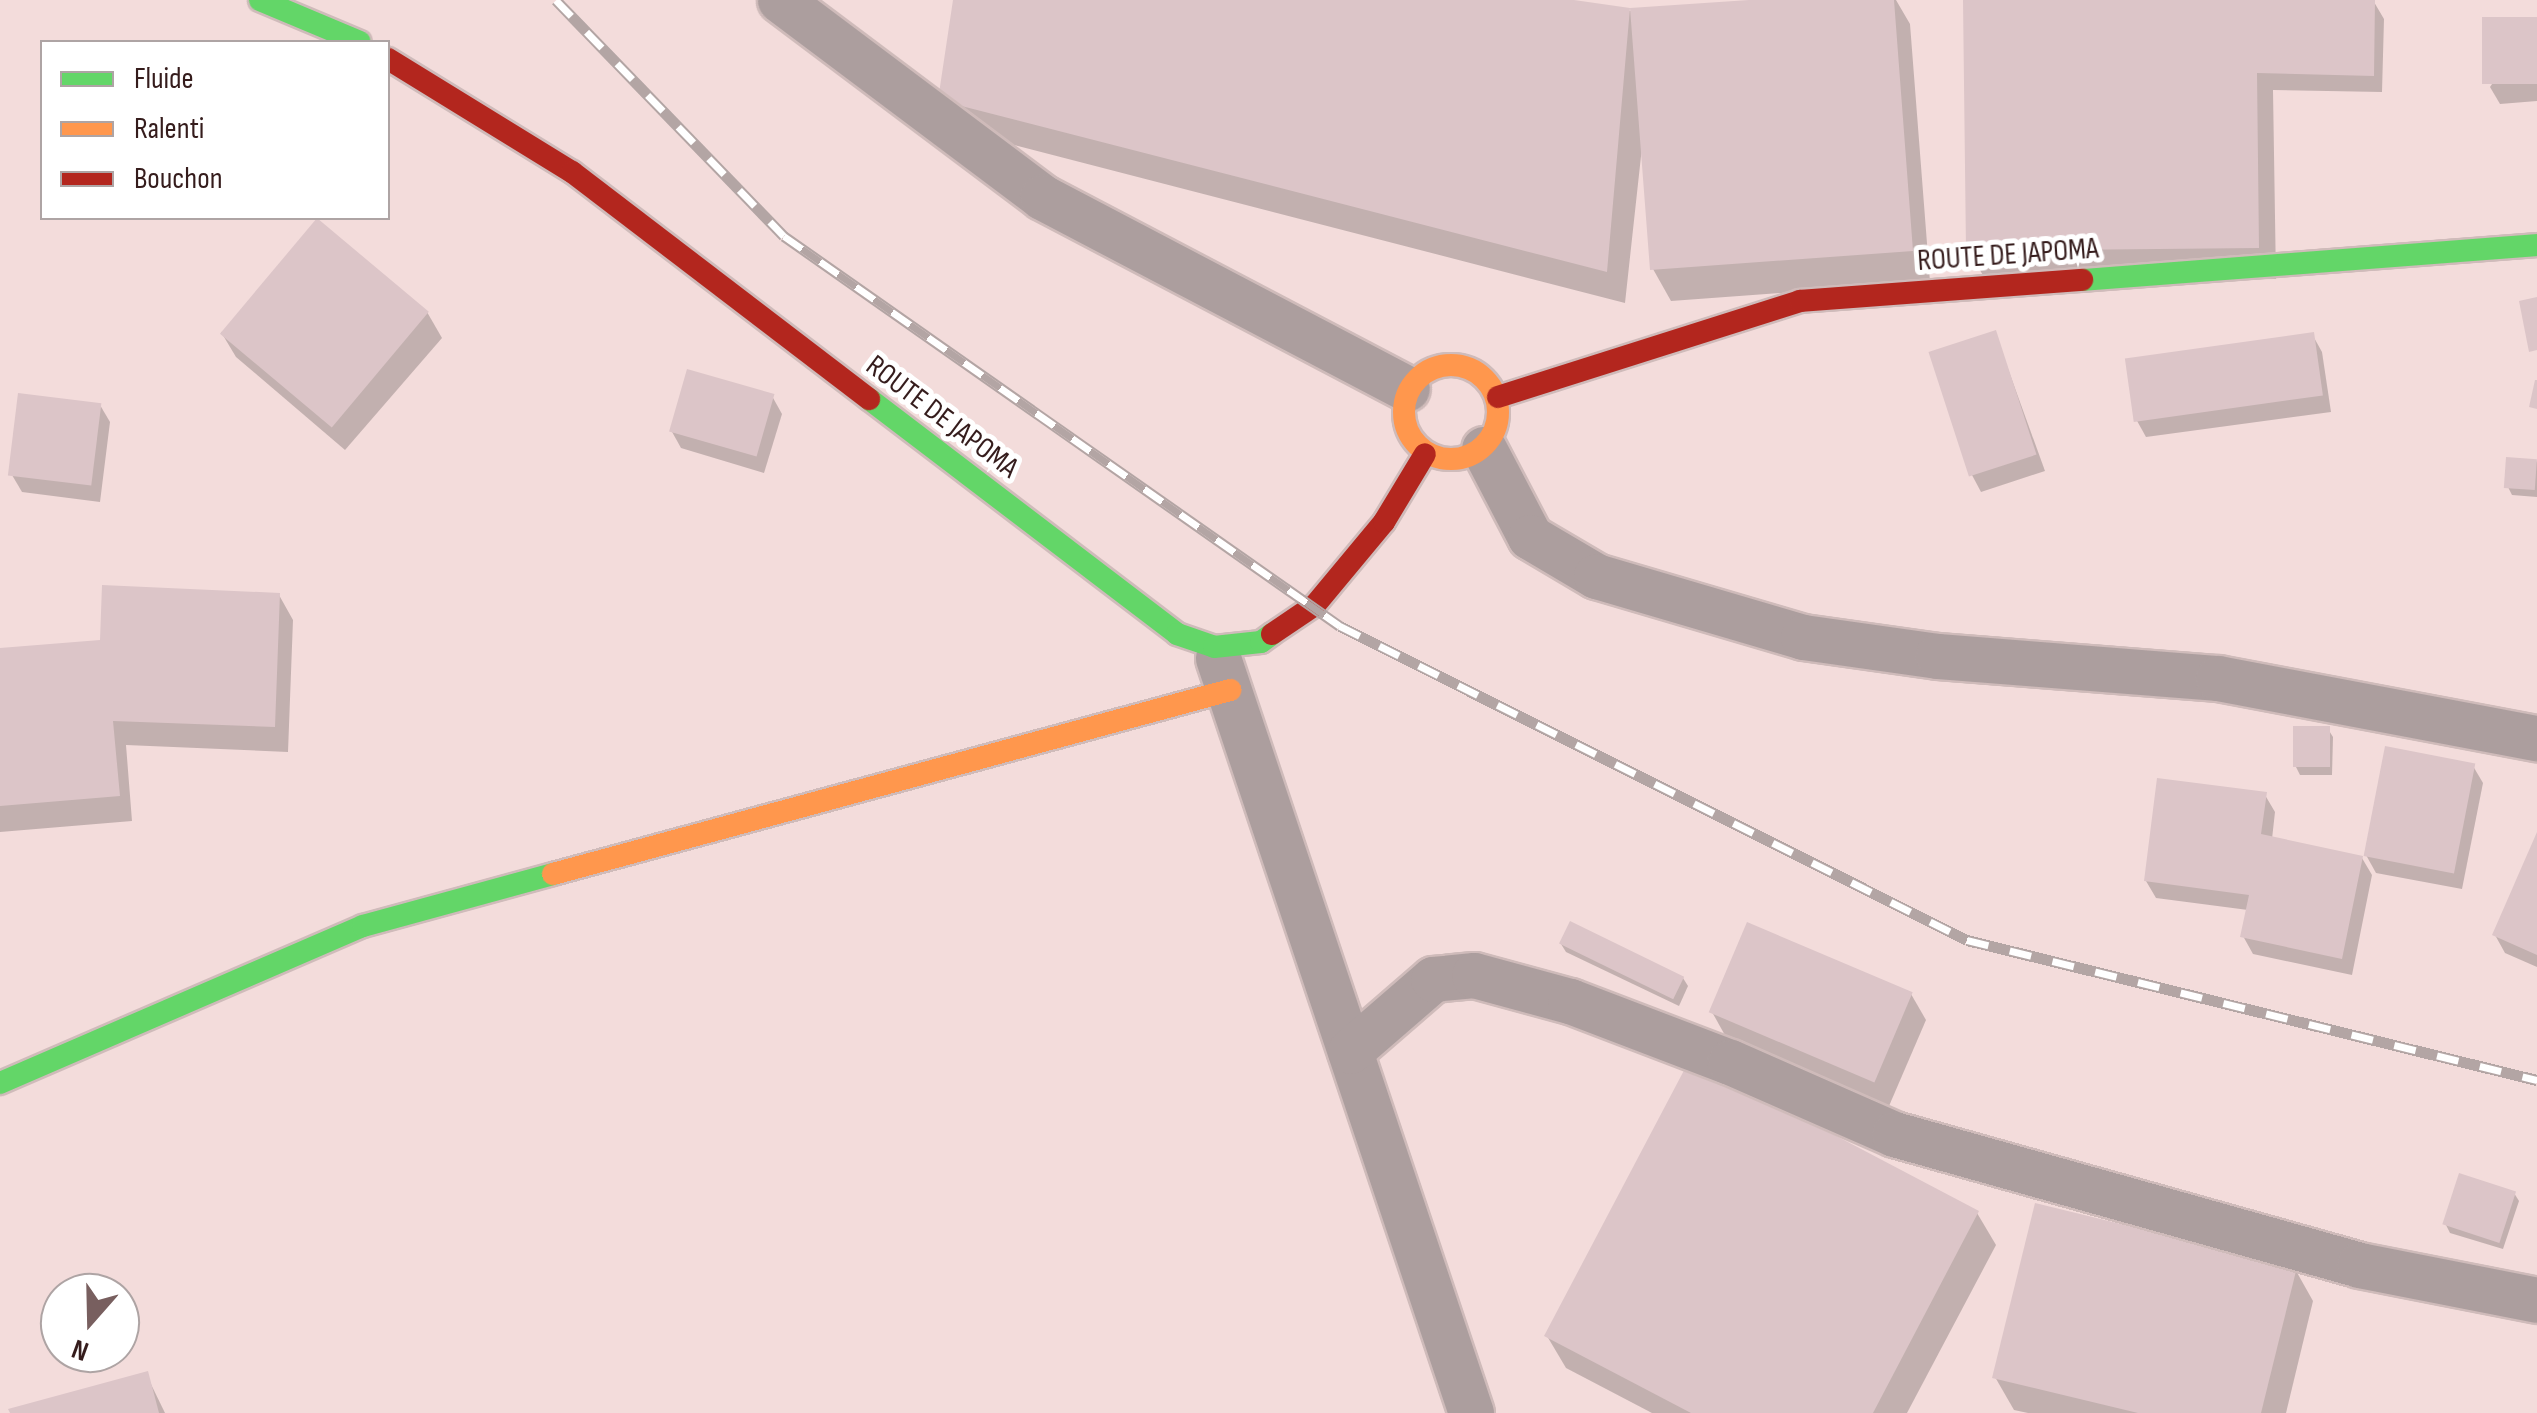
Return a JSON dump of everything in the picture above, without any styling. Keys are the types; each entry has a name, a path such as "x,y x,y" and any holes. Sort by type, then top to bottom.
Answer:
{"street":[{"path":"260,0 355,40"},
{"path":"780,0 1042,198 1407,390"},
{"name":"ROUTE DE JAPOMA","path":"390,61 572,172 1177,634 1214,647"},
{"name":"ROUTE DE JAPOMA","path":"1498,397 1800,301 2537,245"},
{"path":"1456,364 1482,374 1498,397 1498,426 1484,449 1455,461 1425,454 1404,425 1407,390 1427,369 1456,364"},
{"path":"1484,449 1530,537 1596,576 1802,637 1938,656 2218,678 2537,738"},
{"path":"1425,454 1384,522 1315,605 1260,642 1214,647 1471,1413"},
{"path":"0,1083 363,926 1230,690"},
{"path":"1350,1051 1433,979 1474,975 1570,1001 1730,1062 1894,1134 2359,1265 2537,1300"}],"building":[{"path":"953,0 1574,0 1630,8 1607,272 938,100"},
{"path":"1749,0 1894,0 1913,251 1650,270 1630,8"},
{"path":"1963,0 2375,0 2374,76 2257,73 2259,248 1966,251"},
{"path":"2482,17 2537,17 2537,84 2482,84"},
{"path":"315,220 429,312 332,428 220,334"},
{"path":"2537,297 2537,350 2529,352 2519,301"},
{"path":"1996,330 2036,455 1969,477 1928,352"},
{"path":"2314,332 2323,395 2134,422 2125,359"},
{"path":"687,369 774,394 757,457 669,431"},
{"path":"2537,380 2537,409 2529,407"},
{"path":"18,393 101,403 91,486 8,475"},
{"path":"2506,457 2537,459 2535,490 2504,488"},
{"path":"102,585 280,593 275,727 113,721 120,796 0,806 0,648 100,640"},
{"path":"2293,726 2330,726 2330,767 2293,767"},
{"path":"2385,746 2475,764 2454,873 2364,856"},
{"path":"2157,778 2267,792 2261,834 2363,856 2342,959 2240,937 2249,895 2144,881"},
{"path":"2537,832 2537,955 2492,935"},
{"path":"1570,921 1684,977 1673,999 1559,943"},
{"path":"1747,922 1913,992 1874,1083 1709,1012"},
{"path":"1690,1059 1979,1211 1873,1413 1691,1413 1544,1336"},
{"path":"2459,1173 2516,1192 2499,1243 2442,1224"},
{"path":"2035,1203 2297,1267 2261,1413 2138,1413 1992,1378"},
{"path":"148,1371 159,1413 10,1413 8,1409"}],"railway":[{"path":"556,0 784,236 1340,626 1967,940 2537,1080"}],"traffic: fast":[{"path":"260,0 355,40"},
{"path":"2082,280 2537,245"},
{"path":"869,399 1177,634 1214,647 1261,642 1272,634"},
{"path":"0,1083 363,926 553,874"}],"traffic: slow":[{"path":"1442,365 1460,365 1485,378 1495,394 1498,412 1495,430 1485,446 1460,459 1442,459 1417,446 1404,421 1404,403 1417,378 1442,365"},
{"path":"553,874 1230,690"}],"traffic: jam":[{"path":"390,60 572,172 869,399"},
{"path":"1498,397 1800,301 2082,280"},
{"path":"1272,634 1315,605 1384,522 1425,454"}]}
